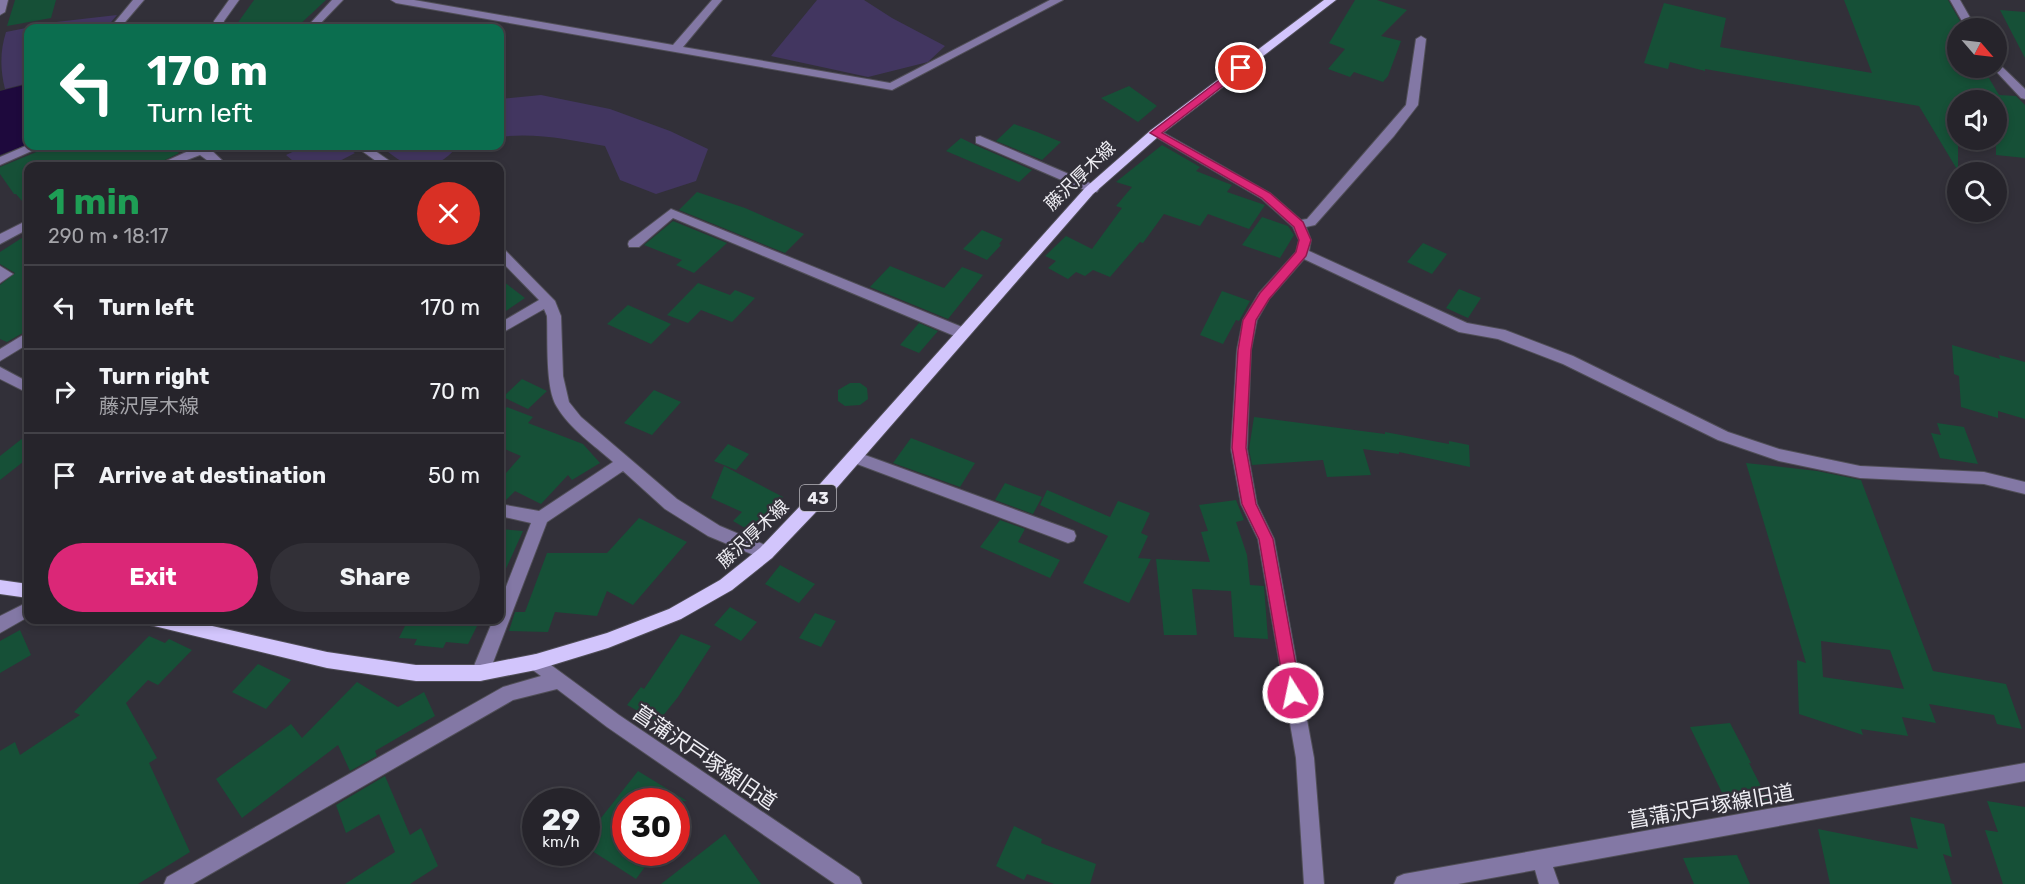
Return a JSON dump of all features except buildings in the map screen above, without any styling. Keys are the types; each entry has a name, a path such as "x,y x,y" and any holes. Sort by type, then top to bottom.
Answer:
{"main road":[{"name":"藤沢厚木線","path":"173,624 327,660 416,673 480,673 536,662 608,640 675,614 726,585 766,553 854,457 1048,234 1093,189 1155,133 1331,0"},
{"path":"0,587 24,590"}],"street":[{"path":"0,12 3,0"},
{"path":"118,24 139,0"},
{"path":"219,24 234,0"},
{"path":"316,24 338,0"},
{"path":"396,0 892,87 1058,0"},
{"path":"677,48 717,0"},
{"path":"1952,0 1964,18"},
{"path":"1299,225 1311,222 1412,105 1421,39"},
{"path":"2007,76 2025,96"},
{"path":"1155,133 1266,196 1299,225 1305,240 1302,253 1264,296 1250,320 1244,350 1239,448 1249,504 1266,539 1303,747 1314,884"},
{"path":"980,140 1093,189"},
{"path":"0,161 27,150"},
{"path":"168,162 194,150"},
{"path":"203,150 217,162"},
{"path":"367,150 385,162"},
{"path":"633,244 671,213 962,333"},
{"path":"0,240 24,226"},
{"path":"1302,253 1464,328 1500,333 1568,360 1723,436 1779,455 1860,472 1984,478 2025,488"},
{"path":"504,257 548,301 554,316 556,376 562,404 576,421 671,504 714,531 766,553"},
{"path":"0,271 6,274 0,278"},
{"path":"504,327 548,301"},
{"path":"0,356 24,340"},
{"path":"0,372 24,386"},
{"path":"854,457 1068,536"},
{"path":"504,613 542,518 625,462"},
{"path":"504,511 542,518"},
{"path":"0,625 24,611"},
{"path":"480,673 500,624"},
{"name":"菖蒲沢戸塚線旧道","path":"536,662 612,721 852,884"},
{"path":"174,884 508,693 559,680"},
{"name":"菖蒲沢戸塚線旧道","path":"1404,884 2025,772"},
{"path":"1541,859 1549,884"}],"shaded area":[{"path":"817,0 864,0 892,18 945,46 928,62 868,77 771,56"},
{"path":"117,15 109,24 46,24"},
{"path":"24,28 24,84 5,89 1,60 6,32"},
{"path":"24,85 24,146 0,155 0,91"},
{"path":"541,95 610,109 670,131 708,149 696,181 656,194 620,180 605,146 539,136 504,137 504,99"},
{"path":"297,150 350,150 355,153 338,162 294,162 286,155"},
{"path":"386,150 454,150 440,162 404,162"}],"route":[{"path":"1241,68 1155,133 1266,196 1299,225 1305,240 1302,253 1264,296 1250,320 1244,350 1239,448 1249,504 1266,539 1293,693"}]}
